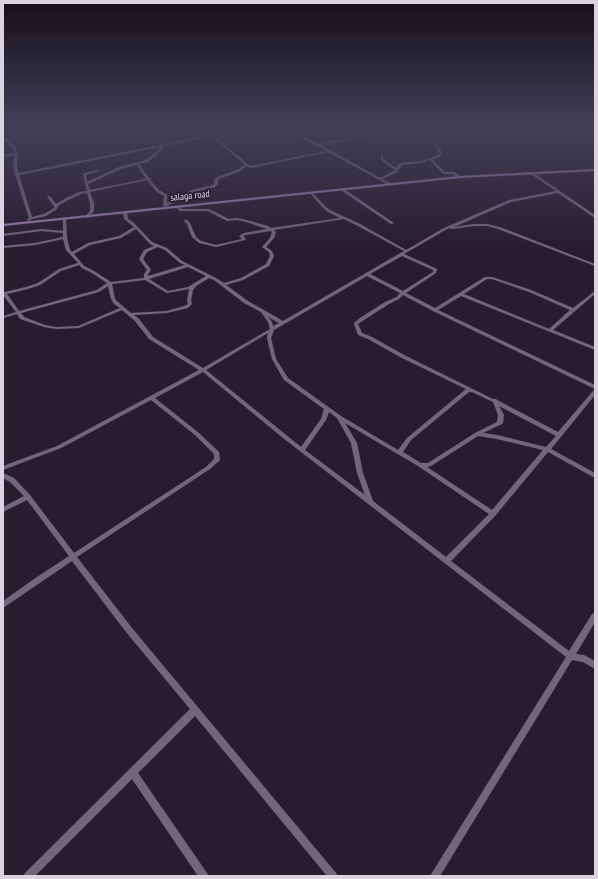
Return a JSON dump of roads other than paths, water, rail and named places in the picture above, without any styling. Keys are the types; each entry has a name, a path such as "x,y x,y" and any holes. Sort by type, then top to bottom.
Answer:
{"main road":[{"name":"salaga road","path":"3,225 29,220 86,217 165,206 178,207 460,177 595,170"}],"street":[{"path":"16,167 29,220 56,208 56,206 66,199 89,191 150,179"},
{"path":"17,174 53,167"},
{"path":"86,182 123,167"},
{"path":"140,167 150,179 150,182 166,196 165,206"},
{"path":"165,206 193,191 214,186 216,184 216,179 240,170 243,167"},
{"path":"358,167 389,184"},
{"path":"380,179 395,172 396,169 393,167"},
{"path":"438,167 444,173 453,173 460,177"},
{"path":"86,217 92,211 92,203 84,175 98,171"},
{"path":"532,173 595,217"},
{"path":"343,190 392,223"},
{"path":"3,468 59,447 152,398 203,370 445,229 510,201 558,192"},
{"path":"312,193 324,207 406,251"},
{"path":"49,197 56,206"},
{"path":"178,207 181,210 209,210 228,220 236,219 270,229 274,232 274,235 264,247 272,256 268,265 242,279 223,285"},
{"path":"125,212 126,219 136,227 146,240 166,249 187,266 223,285 263,312 283,323"},
{"path":"65,218 64,232 68,250 83,268 93,272 110,283 112,299 122,309 137,320 144,331 151,338 203,370 302,450 570,656 584,659 595,665"},
{"path":"186,221 189,224 194,237 200,242 216,246 238,241 244,238 241,236 270,229 344,218"},
{"path":"445,229 474,225 487,225 530,239 595,265"},
{"path":"72,254 89,244 120,237 136,227"},
{"path":"3,235 41,230 64,232"},
{"path":"3,247 36,244 65,238"},
{"path":"147,278 146,274 149,270 141,259 145,251 157,246"},
{"path":"401,254 435,269 435,272 403,293 398,298 387,303 356,324 360,334 494,400 559,435"},
{"path":"80,264 60,270 39,284 4,293 22,318 44,326 68,328 79,327 122,309"},
{"path":"3,317 98,291 110,283 147,278 187,266"},
{"path":"366,274 435,310 595,387"},
{"path":"147,278 167,292 189,288 208,277"},
{"path":"435,310 486,278 492,278 573,310"},
{"path":"128,314 167,312 186,307 190,304 189,301 191,290 194,285"},
{"path":"550,330 595,292"},
{"path":"460,294 595,349"},
{"path":"263,312 270,322 272,329 269,338 274,359 286,379 339,417 420,465 493,514"},
{"path":"399,453 409,439 461,395 468,390 474,390"},
{"path":"447,561 493,514 595,392"},
{"path":"3,605 208,468 217,460 217,453 197,434 152,398"},
{"path":"420,465 429,465 477,434 500,423 501,415 494,400"},
{"path":"302,450 324,419 327,408"},
{"path":"339,417 354,443 360,473 370,502"},
{"path":"477,434 547,449 595,476"},
{"path":"3,475 12,480 28,497 129,630 333,876"},
{"path":"3,510 28,497"},
{"path":"434,876 595,616"},
{"path":"28,876 195,710"},
{"path":"132,772 204,876"}]}
